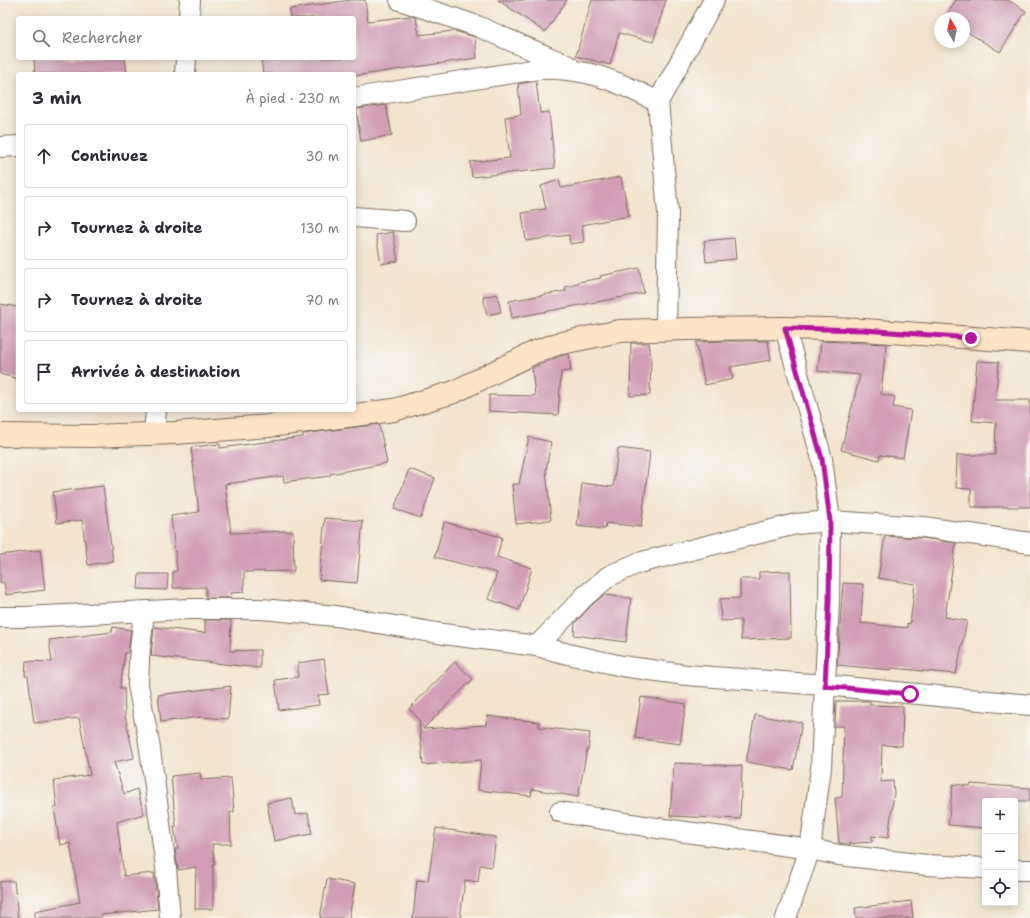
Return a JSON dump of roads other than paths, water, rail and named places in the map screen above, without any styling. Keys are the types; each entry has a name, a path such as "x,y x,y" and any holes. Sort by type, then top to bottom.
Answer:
{"street":[{"path":"189,16 190,0"},
{"path":"400,0 477,26 584,72 621,84 658,102"},
{"path":"666,329 668,213 658,102 714,0"},
{"path":"185,72 186,60"},
{"path":"356,98 538,69 558,68 584,72"},
{"path":"0,147 16,146"},
{"path":"356,217 404,221"},
{"path":"785,328 822,459 830,521 829,602 821,768 810,849 786,918"},
{"path":"0,436 91,436 269,426 394,410 454,392 535,352 557,344 620,331 785,328 864,330 1030,342"},
{"path":"154,433 156,412"},
{"path":"537,646 585,596 609,576 638,563 796,524 830,521 924,527 1030,543"},
{"path":"0,617 189,610 262,609 336,616 442,634 537,646 622,666 686,675 1030,705"},
{"path":"144,612 139,658 138,685 149,742 166,868 170,918"},
{"path":"560,812 657,828 810,849 839,855 920,864 982,868"},
{"path":"1018,870 1030,870"}]}
